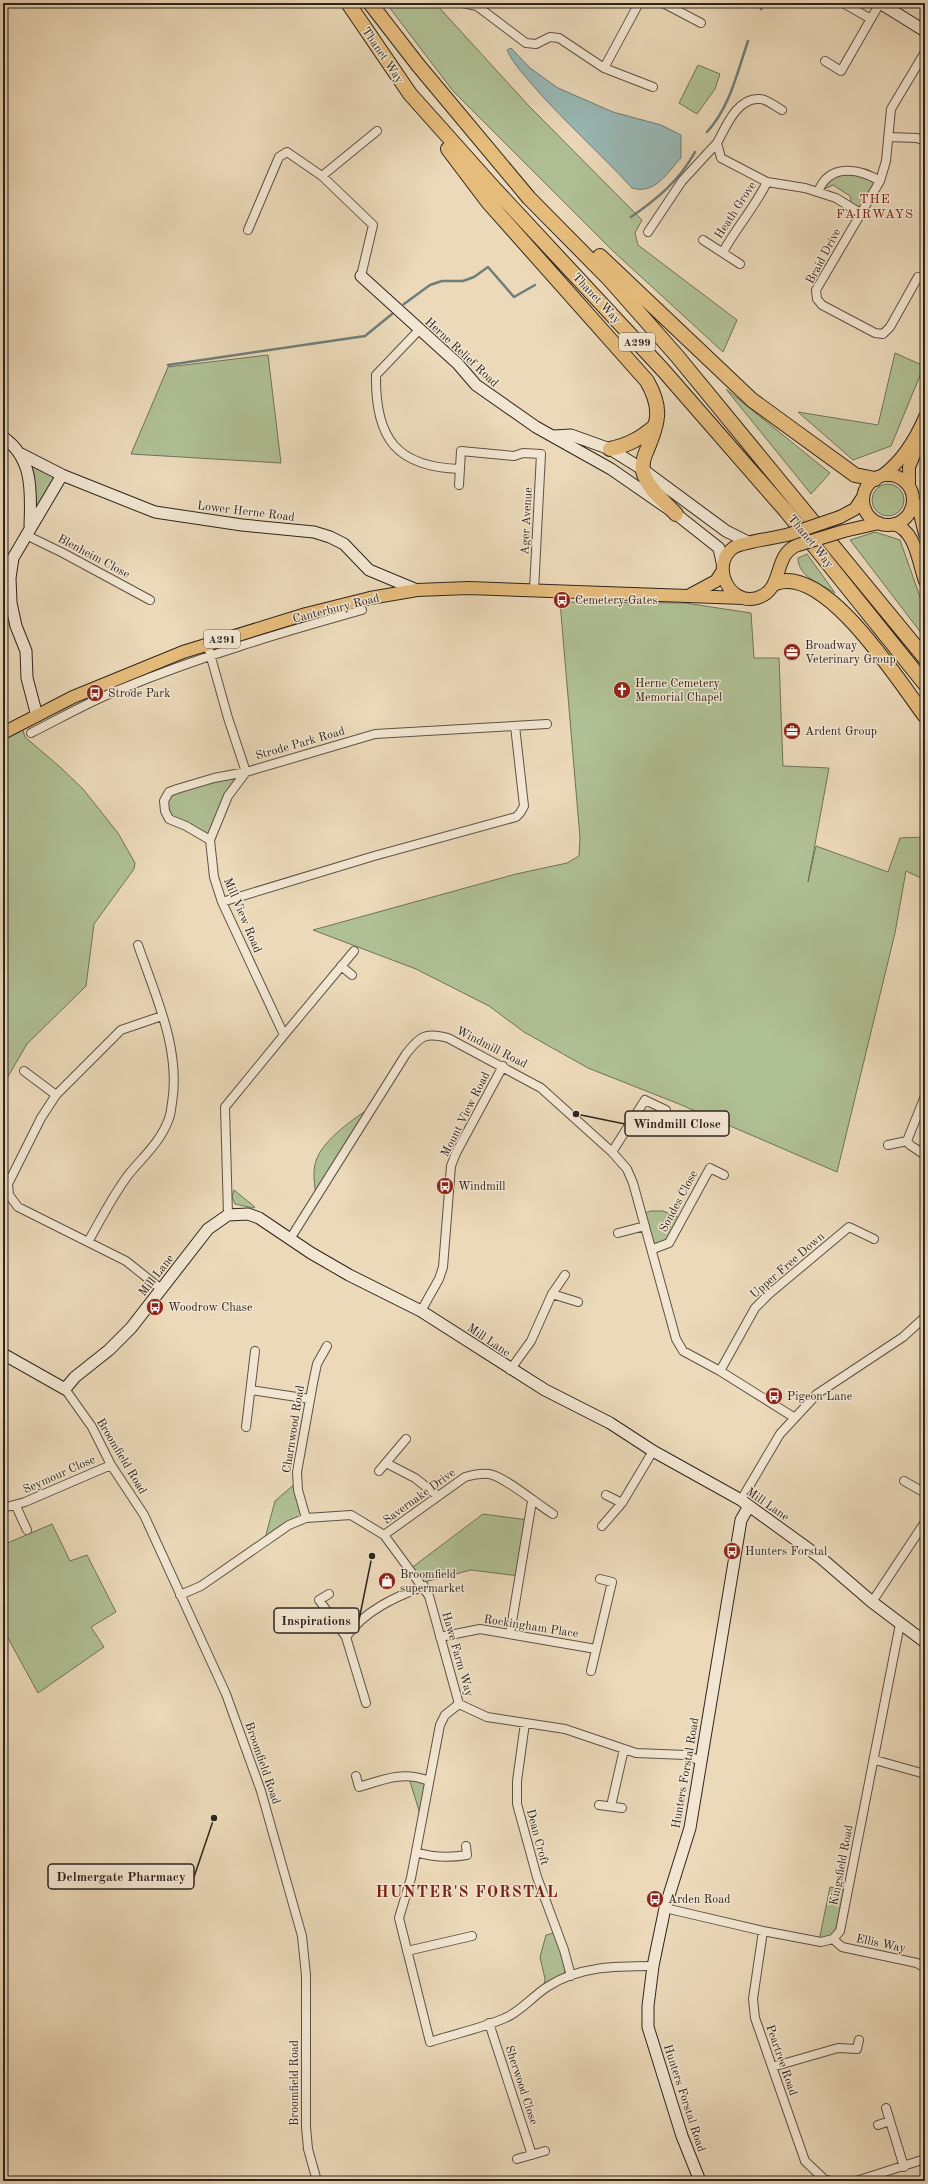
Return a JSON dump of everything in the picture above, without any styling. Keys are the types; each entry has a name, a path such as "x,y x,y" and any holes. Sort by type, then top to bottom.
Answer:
{"highway":[{"name":"Thanet Way","path":"348,3 410,94 493,187 663,370 781,505 925,684"},
{"name":"Thanet Way","path":"370,3 480,141 529,198 610,280 677,356 925,658"},
{"name":"A299","path":"410,94 488,202 647,381 657,404 658,423 644,456 642,469"},
{"name":"A299","path":"480,141 752,400 855,476 879,477"},
{"path":"610,449 626,446 639,440 658,423"},
{"path":"642,469 650,486 676,514"},
{"path":"776,583 788,580 802,583 839,608 864,636 925,716"}],"main road":[{"path":"690,595 716,581 722,570 727,555 733,548 752,542 790,534 840,517 855,509 863,497 865,490 897,463 918,433 925,417"},
{"path":"918,433 918,445 909,467 909,486 925,534"},
{"path":"879,477 897,477 909,486"},
{"path":"863,497 865,510 873,520 879,523"},
{"path":"894,524 907,516 913,500"},
{"path":"776,583 779,569 786,554 798,545 844,531 879,523 901,526 911,536 925,581"},
{"path":"722,570 724,581 729,589 743,598"},
{"name":"Canterbury Road","path":"3,733 73,696 117,677 207,643 306,614 417,590 468,588 690,595 750,599 767,594 776,583"}],"street":[{"path":"463,3 477,4 526,43 536,44 550,37 559,38 604,68 653,87"},
{"path":"604,68 639,3"},
{"path":"664,3 701,23"},
{"path":"843,3 871,19"},
{"path":"825,61 841,70 880,3 925,30"},
{"name":"Braid Drive","path":"918,277 890,327 883,334 874,333 822,304 817,299 816,290 860,213 880,182 885,169 891,109 894,100 925,52"},
{"path":"648,232 682,181 717,143 736,110 746,102 760,99 782,110"},
{"path":"322,176 378,132"},
{"path":"888,138 917,138 925,140"},
{"path":"717,143 721,158 767,182 818,192 836,198 860,213"},
{"path":"248,230 278,157 287,152 322,176 373,225 360,276"},
{"path":"818,192 827,179 845,170 861,172 880,182"},
{"name":"Heath Grove","path":"722,252 733,234 759,199 767,182"},
{"path":"703,240 740,264"},
{"name":"Herne Relief Road","path":"360,276 458,364 476,385 501,404 611,469 676,514 719,548 722,570"},
{"path":"419,330 376,375 376,390 385,435 397,450 416,461 436,468 460,469 459,485"},
{"path":"553,436 571,435 610,449 642,469 715,524 736,537 752,542"},
{"name":"Lower Herne Road","path":"3,437 21,454 62,476 155,512 242,525 314,532 330,537 344,544 369,570 417,590"},
{"name":"Ager Avenue","path":"460,469 461,451 514,456 524,453 541,454 534,590"},
{"name":"Lower Herne Road","path":"21,454 31,485 28,531"},
{"name":"Lower Herne Road","path":"36,716 27,678 26,651 16,626 10,603 13,558 62,476"},
{"name":"Blenheim Close","path":"28,531 63,553 150,600"},
{"name":"Canterbury Road","path":"31,733 47,729 120,689 210,655 362,610"},
{"path":"207,643 228,718 246,772"},
{"name":"Strode Park Road","path":"210,840 186,826 169,819 165,811 164,801 169,792 214,778 246,772 375,734 547,724"},
{"path":"222,902 374,856 516,817 520,814 524,806 515,726"},
{"name":"Mill View Road","path":"246,772 228,796 210,840 214,877 222,902 284,1035"},
{"path":"88,1242 113,1198 129,1175 155,1144 169,1120 173,1095 173,1060 162,1016 138,945"},
{"path":"228,1215 225,1107 354,951"},
{"path":"341,966 352,975"},
{"path":"161,1290 126,1261 18,1207 9,1195 8,1184 41,1118 56,1095 121,1030 162,1016"},
{"name":"Windmill Road","path":"290,1239 406,1054 417,1040 426,1035 436,1035 448,1038 503,1066 541,1088 612,1152 627,1169 633,1183 653,1249 676,1339 683,1351 720,1371 795,1418"},
{"name":"Mount View Road","path":"421,1311 439,1279 443,1267 452,1166 456,1153 503,1066"},
{"path":"24,1071 56,1095"},
{"path":"907,1141 925,1096"},
{"path":"612,1152 645,1100 666,1110"},
{"path":"888,1145 907,1141"},
{"path":"907,1141 910,1146 925,1155"},
{"name":"Sondes Close","path":"653,1249 669,1243 710,1168 724,1175"},
{"name":"Mill Lane","path":"65,1389 75,1377 109,1350 131,1328 208,1229 228,1215 248,1214 259,1218 349,1275 421,1311 475,1344 510,1370 610,1423 653,1451 745,1503 821,1558 872,1602 925,1642"},
{"path":"618,1233 645,1226"},
{"name":"Upper Free Down","path":"720,1371 755,1308 769,1294 849,1228 874,1239"},
{"path":"510,1370 531,1341 552,1294 565,1275"},
{"path":"552,1294 578,1302"},
{"path":"745,1503 767,1454 780,1434 817,1394 903,1337 925,1317"},
{"name":"Charnwood Road","path":"306,1518 298,1490 297,1472 317,1364 327,1346"},
{"path":"246,1427 255,1350"},
{"path":"3,1354 65,1389"},
{"name":"Broomfield Road","path":"65,1389 92,1427 111,1465 144,1515 226,1694 260,1791 302,1936 306,1975 306,2126 308,2149 317,2181"},
{"path":"251,1390 310,1399"},
{"path":"379,1471 406,1439"},
{"path":"602,1526 622,1503 653,1451"},
{"path":"386,1463 416,1478 438,1496"},
{"name":"Seymour Close","path":"3,1508 16,1506 111,1465"},
{"name":"Savernake Drive","path":"384,1535 464,1477 489,1474 500,1478 553,1514"},
{"path":"904,1481 925,1493"},
{"path":"606,1495 622,1503"},
{"path":"510,1634 532,1501"},
{"name":"Hunters Forstal Road","path":"700,2181 682,2136 648,2026 648,2006 653,1966 665,1908 690,1828 745,1503"},
{"name":"Seymour Close","path":"16,1506 27,1530"},
{"name":"Hawe Farm Way","path":"180,1595 201,1586 289,1525 306,1518 351,1515 384,1535 424,1586 429,1596 459,1704 486,1717 564,1729 624,1749 657,1755 686,1755 701,1761"},
{"path":"872,1602 925,1522"},
{"path":"590,1671 612,1582 600,1579"},
{"path":"346,1637 355,1623 406,1593 424,1586"},
{"path":"329,1594 319,1600 346,1637 366,1703"},
{"name":"Kingsfield Road","path":"833,1939 840,1930 875,1760 900,1624"},
{"name":"Rockingham Place","path":"440,1637 480,1630 596,1649"},
{"path":"459,1704 445,1715 440,1725 411,1878 399,1918 430,2042 506,2018 548,1986 571,1976 602,1967 653,1966"},
{"name":"Dean Croft","path":"525,1723 517,1781 517,1804 537,1877 564,1950 571,1976"},
{"path":"612,1806 624,1749"},
{"path":"875,1760 925,1774"},
{"path":"356,1776 359,1787 403,1775 416,1776 429,1781"},
{"path":"599,1805 622,1808"},
{"path":"416,1852 430,1857 447,1858 467,1855 466,1846"},
{"path":"665,1908 763,1931 821,1942 833,1939"},
{"name":"Peartree Road","path":"763,1931 753,1999 755,2018 805,2161 826,2180"},
{"path":"407,1951 472,1936"},
{"name":"Ellis Way","path":"833,1939 842,1947 917,1963 925,1968"},
{"name":"Sherwood Close","path":"489,2023 532,2155"},
{"path":"772,2067 838,2048 857,2049 859,2040"},
{"path":"886,2108 904,2166"},
{"path":"878,2125 890,2121"},
{"path":"517,2159 545,2151"},
{"path":"856,2181 925,2159"}],"green space":[{"path":"386,3 435,3 528,105 642,220 635,233 638,245 737,320 723,352 613,251 453,91"},
{"path":"698,65 720,74 715,89 697,114 679,103"},
{"path":"845,170 880,181 860,213 849,206 851,200 850,196 833,185 818,192 821,186"},
{"path":"895,353 924,366 891,446 853,460 798,412 878,425"},
{"path":"268,355 281,463 131,454 168,367"},
{"path":"726,389 830,473 811,494"},
{"path":"21,454 62,475 30,527"},
{"path":"885,484 891,484 900,488 904,500 900,512 891,516 885,516 876,512 872,503 872,497 876,488"},
{"path":"875,532 900,540 925,611 925,638 850,540"},
{"path":"807,554 835,593 811,579 802,570 799,565 798,558"},
{"path":"560,602 685,603 751,613 754,658 779,658 783,766 829,768 808,882 816,846 888,872 900,838 925,837 925,880 906,871 895,933 837,1172 679,1104 588,1068 524,1032 489,1006 416,969 313,930 516,874 567,863 579,856 580,838"},
{"path":"21,724 25,737 83,789 118,833 135,863 134,869 94,924 86,986 27,1044 3,1085 3,733"},
{"path":"246,772 228,796 210,840 165,811 169,792"},
{"path":"373,1106 316,1197 314,1170 316,1161 325,1145 340,1130"},
{"path":"234,1190 255,1207 253,1208 235,1204 232,1197"},
{"path":"650,1211 663,1211 682,1219 669,1243 653,1249 642,1215"},
{"path":"297,1482 306,1518 264,1542 275,1501"},
{"path":"483,1514 528,1520 519,1576 471,1570 421,1583 410,1569"},
{"path":"52,1524 70,1561 87,1555 116,1612 91,1627 104,1647 38,1693 3,1629 3,1545"},
{"path":"408,1775 429,1781 421,1817"},
{"path":"830,1887 848,1891 834,1938 819,1941"},
{"path":"558,1932 567,1967 562,1977 543,1990 545,1979 540,1957 546,1935"}],"water":[{"path":"511,48 530,68 558,88 613,112 661,125 681,135 681,158 654,186 640,189 632,188 536,89 513,60 507,50"}],"waterway":[{"path":"761,9 763,3"},
{"path":"707,132 722,112 727,101 748,41"},
{"path":"631,217 675,181 695,152"},
{"path":"404,304 430,285 442,281 463,281 474,277 488,267 514,297 535,285"},
{"path":"168,365 365,336 392,314"}],"place":[{"name":"Cemetery Gates","path":"562,600"},
{"name":"Broadway Veterinary Group","path":"792,652"},
{"name":"Herne Cemetery Memorial Chapel","path":"622,690"},
{"name":"Strode Park","path":"95,693"},
{"name":"Ardent Group","path":"792,731"},
{"name":"Windmill Close","path":"576,1114"},
{"name":"Windmill","path":"445,1186"},
{"name":"Woodrow Chase","path":"155,1307"},
{"name":"Pigeon Lane","path":"774,1396"},
{"name":"Hunters Forstal","path":"732,1551"},
{"name":"Inspirations","path":"372,1556"},
{"name":"Broomfield supermarket","path":"387,1581"},
{"name":"Delmergate Pharmacy","path":"214,1818"},
{"name":"Arden Road","path":"655,1899"}],"district":[{"name":"THE FAIRWAYS","path":"875,206"},
{"name":"HUNTER'S FORSTAL","path":"467,1891"}]}
